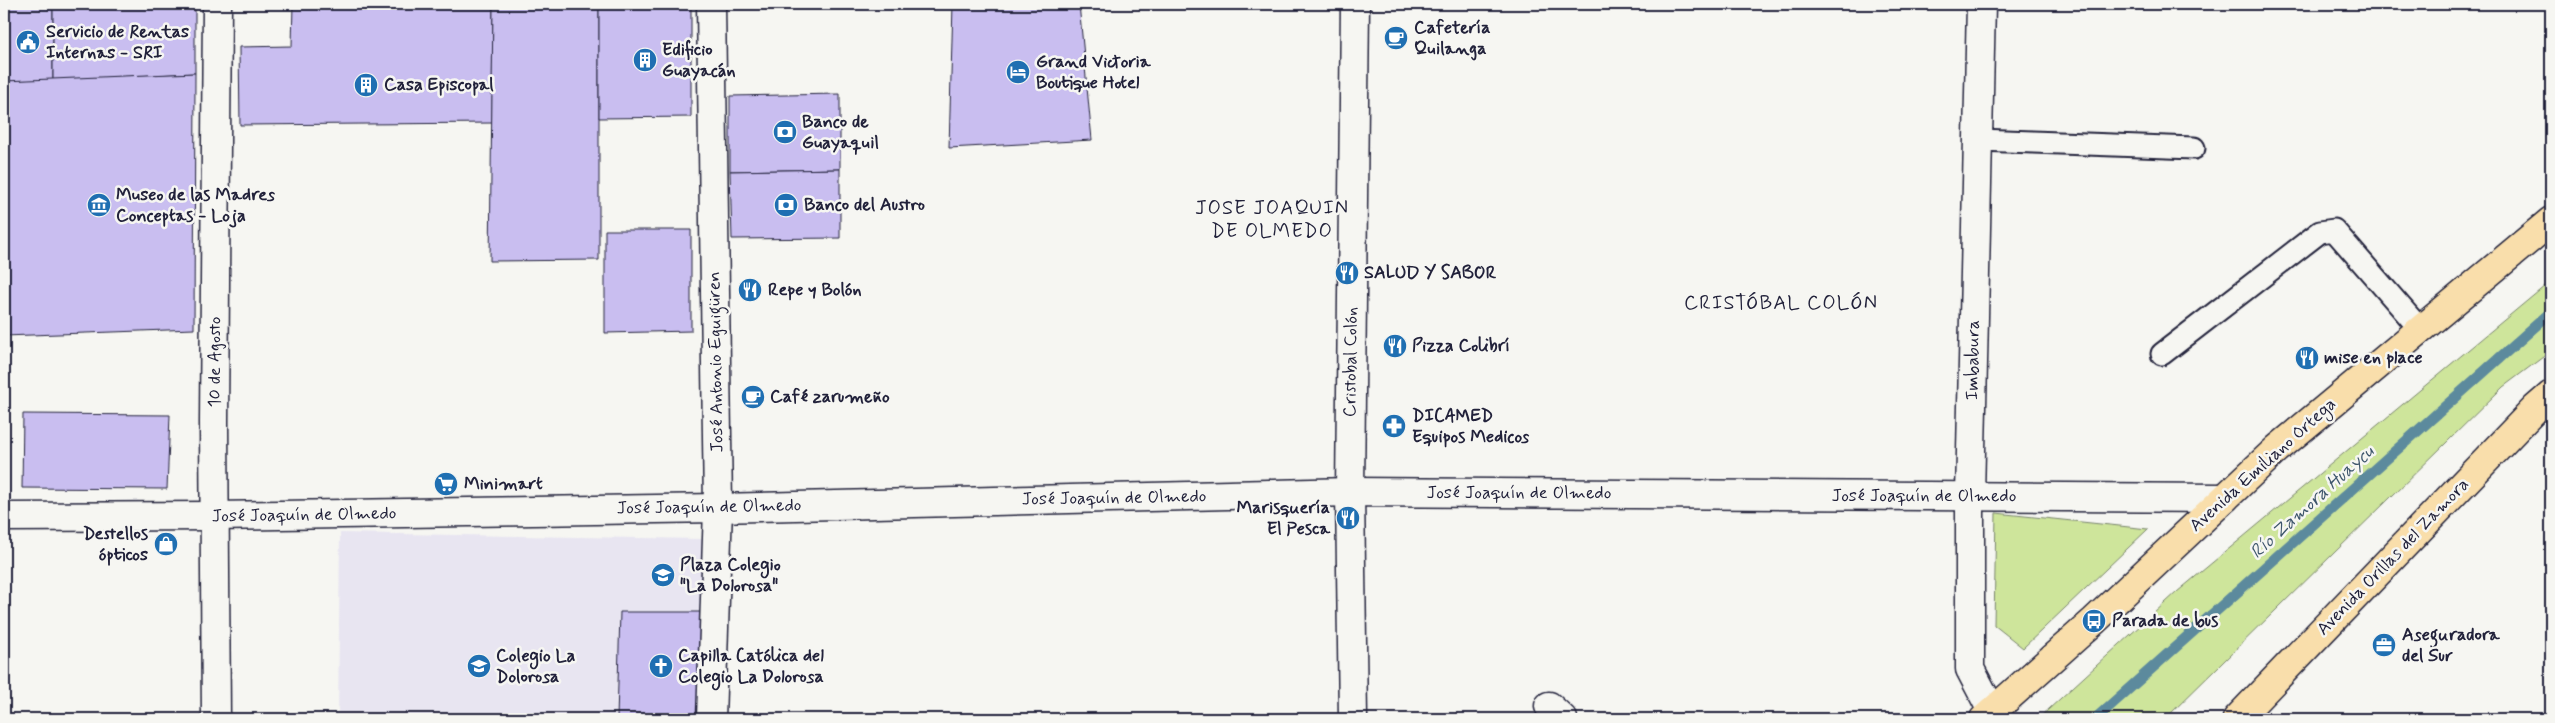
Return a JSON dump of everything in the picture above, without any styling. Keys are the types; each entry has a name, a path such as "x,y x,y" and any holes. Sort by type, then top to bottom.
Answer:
{"main road":[{"name":"Avenida Emiliano Ortega","path":"1988,715 2094,621 2277,449 2551,221"},
{"name":"Avenida Orillas del Zamora","path":"2241,718 2536,408 2551,395"}],"street":[{"name":"10 de Agosto","path":"216,719 217,4"},
{"name":"José Antonio Eguigüren","path":"711,4 718,508 712,719"},
{"name":"Cristobal Colón","path":"1353,719 1350,492 1355,4"},
{"name":"Imbabura","path":"1981,4 1970,496 1970,669 1988,715"},
{"name":"José Joaquín de Olmedo","path":"4,517 215,516 718,508 1350,492 2225,498"}],"lane":[{"path":"1978,140 2194,148"},
{"path":"2162,354 2320,232 2334,230 2420,329"}],"shaded area":[{"name":"Colegio La Dolorosa","path":"340,533 704,539 703,612 620,613 617,719 338,719"}],"green space":[{"path":"2551,281 2551,351 2503,387 2165,719 2038,719 2177,592"},
{"path":"1996,513 2148,529 2023,648 1994,625"}],"building":[{"name":"Servicio de Rentas Internas - SRI","path":"4,4 53,4 53,80 4,81"},
{"path":"53,4 195,4 195,73 53,80"},
{"name":"Casa Episcopal","path":"293,4 493,4 492,123 240,125 239,47 292,46"},
{"path":"493,4 599,4 599,260 490,261"},
{"name":"Edificio Guayacán","path":"599,4 691,4 691,117 599,118"},
{"name":"Grand Victoria Boutique Hotel","path":"953,4 1079,4 1092,140 949,148"},
{"name":"Museo de las Madres Conceptas - Loja","path":"195,73 194,329 4,336 4,81"},
{"name":"Banco de Guayaquil","path":"840,94 840,169 730,171 730,96"},
{"name":"Banco del Austro","path":"840,169 840,238 732,239 730,171"},
{"path":"605,230 691,230 691,331 605,333"},
{"path":"23,414 170,415 167,489 22,488"},
{"name":"Capilla Católica del Colegio La Dolorosa","path":"620,612 703,612 702,719 617,719"}],"waterway":[{"name":"Río Zamora Huaycu","path":"2095,719 2551,312"}],"place":[{"name":"Cafetería Quilanga","path":"1396,38"},
{"name":"Servicio de Rentas Internas - SRI","path":"28,42"},
{"name":"Edificio Guayacán","path":"645,60"},
{"name":"Grand Victoria Boutique Hotel","path":"1018,72"},
{"name":"Casa Episcopal","path":"366,85"},
{"name":"Banco de Guayaquil","path":"785,132"},
{"name":"Museo de las Madres Conceptas - Loja","path":"99,205"},
{"name":"Banco del Austro","path":"786,205"},
{"name":"SALUD Y SABOR","path":"1347,273"},
{"name":"Repe y Bolón","path":"750,290"},
{"name":"Pizza Colibrí","path":"1395,346"},
{"name":"mise en place","path":"2307,358"},
{"name":"Café zarumeño","path":"753,397"},
{"name":"DICAMED Equipos Medicos","path":"1394,426"},
{"name":"Minimart","path":"446,484"},
{"name":"Marisquería El Pesca","path":"1348,518"},
{"name":"Destellos ópticos","path":"166,544"},
{"name":"Plaza Colegio \"La Dolorosa\"","path":"663,575"},
{"name":"Parada de bus","path":"2094,621"},
{"name":"Aseguradora del Sur","path":"2384,645"},
{"name":"Colegio La Dolorosa","path":"479,666"},
{"name":"Capilla Católica del Colegio La Dolorosa","path":"661,666"}],"district":[{"name":"JOSE JOAQUIN DE OLMEDO","path":"1272,220"},
{"name":"CRISTÓBAL COLÓN","path":"1781,303"}]}
